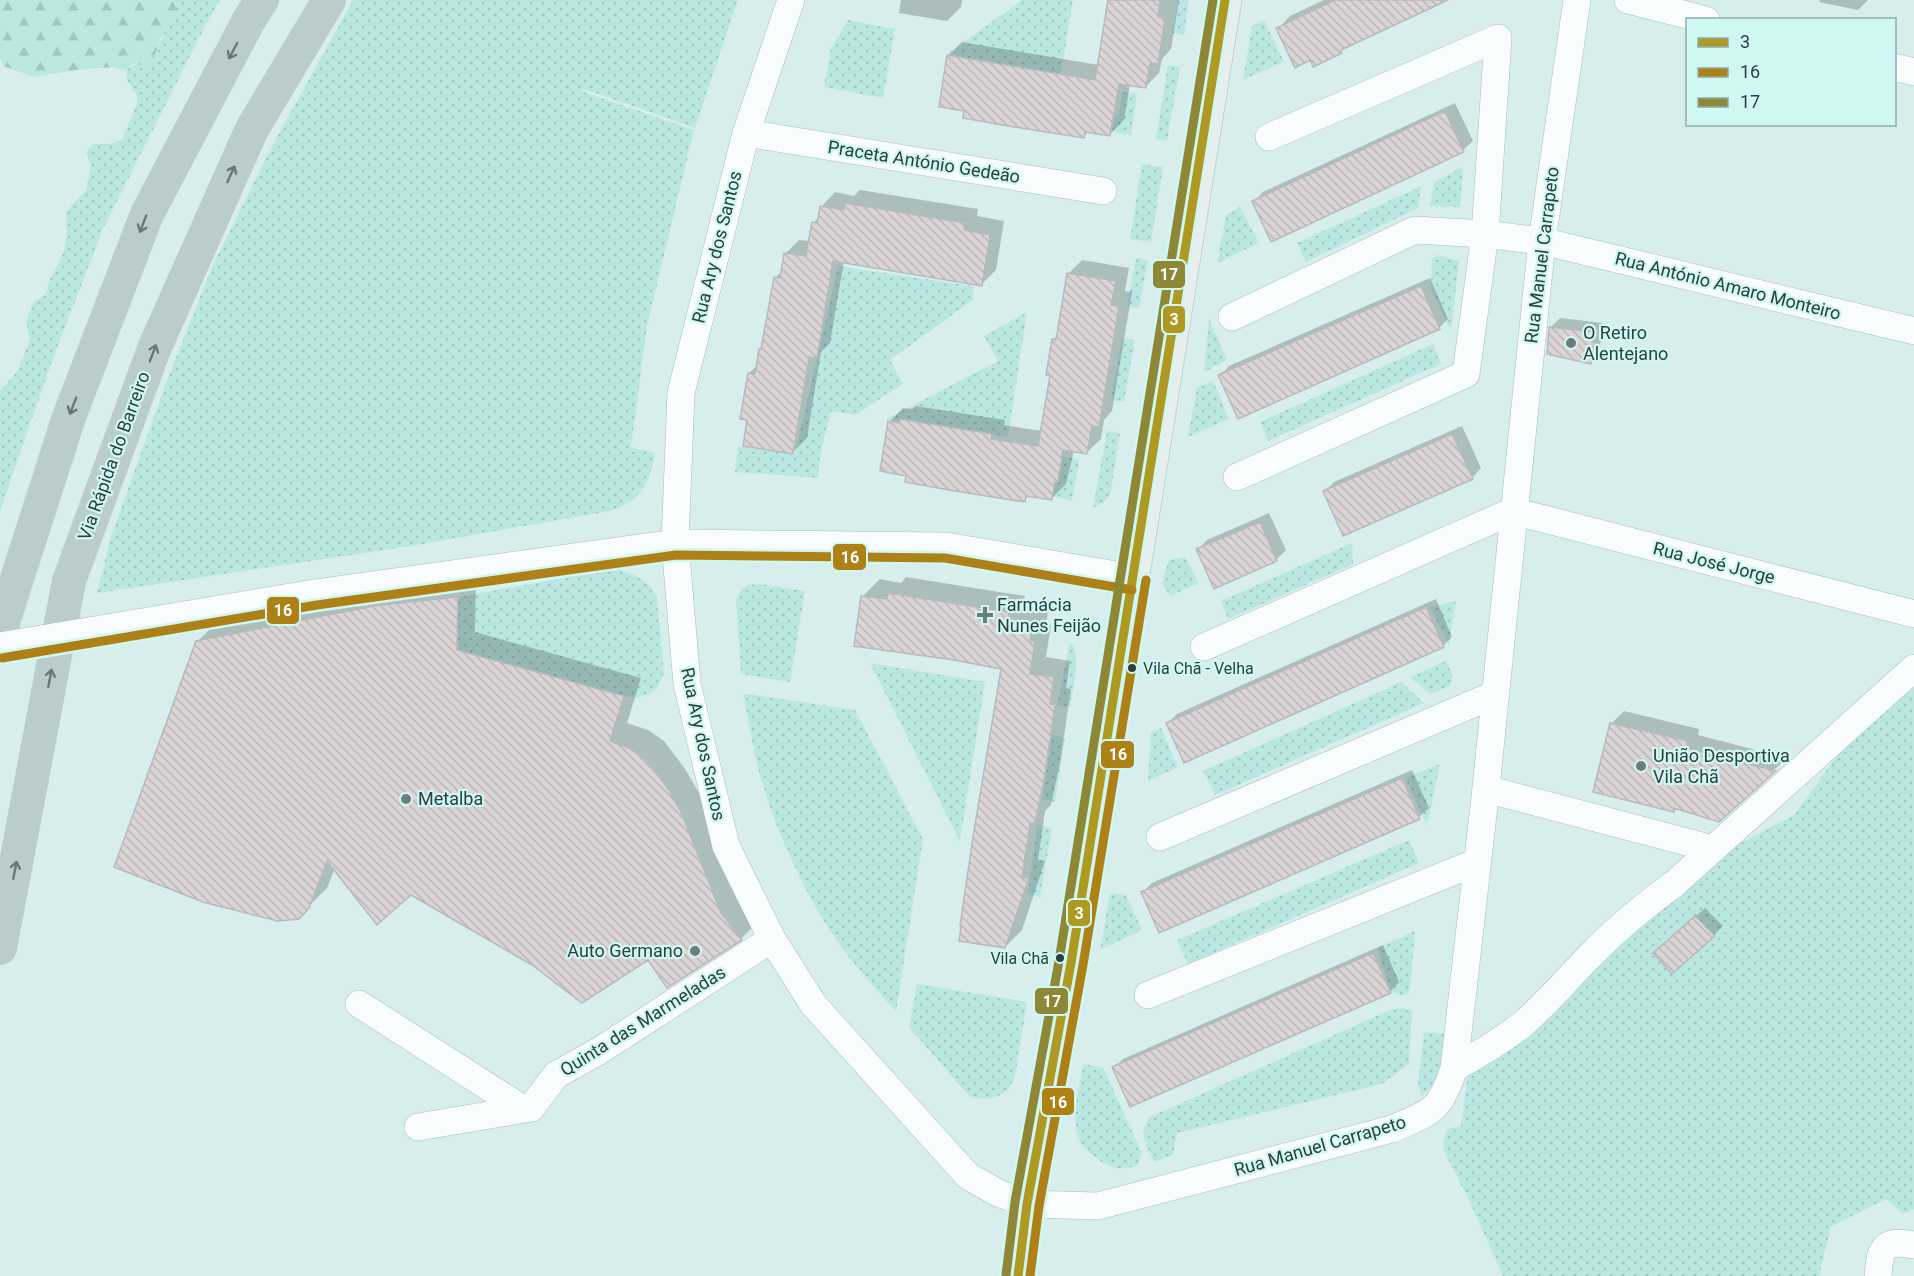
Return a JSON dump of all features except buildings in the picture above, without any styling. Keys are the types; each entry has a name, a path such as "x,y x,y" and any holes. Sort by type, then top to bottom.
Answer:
{"highway":[{"path":"0,640 4,619 69,417 147,214 249,20 262,0"},
{"name":"Via Rápida do Barreiro","path":"0,948 69,581 154,349 252,129 329,0"}],"main road":[{"path":"1018,1276 1027,1204 1071,963 1134,578 1225,0"}],"street":[{"name":"Rua Ary dos Santos","path":"791,0 746,133 681,393 675,543 687,684 726,846 772,939 813,1004 968,1176 998,1193 1027,1204"},
{"name":"Rua Manuel Carrapeto","path":"1027,1204 1098,1206 1392,1130 1427,1115 1436,1107 1449,1085 1454,1068 1486,789 1542,241 1577,0"},
{"path":"1628,0 1698,18"},
{"path":"1237,477 1466,374 1485,234 1498,38 1269,137"},
{"path":"1896,68 1914,72"},
{"name":"Praceta António Gedeão","path":"746,133 1103,191"},
{"path":"1232,317 1414,230 1485,234"},
{"name":"Rua António Amaro Monteiro","path":"1485,234 1542,241 1914,331"},
{"path":"1204,647 1513,511"},
{"name":"Rua José Jorge","path":"1513,511 1914,614"},
{"path":"0,646 315,593 675,543 946,546 1134,578"},
{"path":"1454,1068 1488,1049 1523,1023 1612,935 1674,884 1914,668"},
{"path":"1160,837 1496,694"},
{"path":"1486,789 1713,849"},
{"path":"1148,995 1477,862"},
{"name":"Quinta das Marmeladas","path":"523,1109 531,1108 556,1075 599,1051 772,939"},
{"path":"359,1004 523,1109"},
{"path":"418,1127 523,1109"},
{"path":"1878,1276 1879,1259 1888,1245 1896,1241 1914,1245"}],"green space":[{"path":"0,0 174,0 176,8 148,65 133,64 126,70 113,67 34,77 3,66 0,58"},
{"path":"174,0 220,0 104,227 52,361 0,511 0,391 17,372 30,339 26,322 33,303 46,294 50,279 63,254 67,234 66,213 86,191 91,166 86,153 92,144 109,144 122,140 137,103 137,96 127,80 126,70 156,52 174,13"},
{"path":"353,0 738,0 695,128 584,89 581,91 694,130 647,326 631,447 655,453 647,482 630,502 610,511 405,547 97,593 111,537 166,383 212,267 272,146"},
{"path":"1022,0 1073,0 1061,74 947,54"},
{"path":"1178,0 1189,0 1184,35 1172,33"},
{"path":"848,20 895,29 883,98 824,87 831,49"},
{"path":"1264,20 1284,62 1243,80 1252,26"},
{"path":"1168,65 1180,67 1167,141 1156,139"},
{"path":"1122,92 1137,94 1131,135 1112,132 1114,117 1119,115"},
{"path":"1142,164 1163,167 1151,242 1130,239"},
{"path":"1463,167 1460,207 1430,206 1434,182"},
{"path":"1421,186 1418,208 1306,262 1297,243"},
{"path":"1240,207 1259,243 1217,263 1226,215"},
{"path":"1437,255 1459,261 1451,331 1431,289 1432,258"},
{"path":"1136,258 1148,260 1139,308 1127,306"},
{"path":"838,266 973,286 974,299 890,360 903,384 855,415 831,411 820,456 818,478 735,472 738,446 795,454"},
{"path":"1027,312 1008,437 886,419 998,361 984,336"},
{"path":"1209,319 1227,360 1204,372"},
{"path":"1122,338 1135,340 1124,402 1111,400"},
{"path":"1433,344 1441,364 1268,441 1260,422"},
{"path":"1213,381 1229,419 1188,437 1197,387"},
{"path":"1107,431 1120,433 1110,495 1103,503 1093,508"},
{"path":"1062,456 1079,460 1072,501 1053,496 1055,482 1058,482"},
{"path":"1352,543 1353,564 1228,619 1221,601"},
{"path":"1185,557 1199,583 1170,596 1162,583 1169,560"},
{"path":"614,569 640,578 650,586 657,598 664,673 657,688 649,694 637,698 624,696 457,650 458,597"},
{"path":"760,584 805,591 790,682 741,674 736,600 742,589 748,585"},
{"path":"1456,601 1449,644 1449,645 1430,607"},
{"path":"1070,642 1076,655 1076,664 1070,707 1057,705"},
{"path":"1446,661 1453,676 1450,686 1430,694 1410,677"},
{"path":"870,663 985,682 960,841"},
{"path":"1401,682 1424,703 1215,795 1203,771"},
{"path":"1914,682 1914,1209 1903,1214 1886,1199 1831,1227 1819,1276 1503,1276 1443,1149 1446,1129 1461,1126 1468,1071 1641,918 1733,847 1794,815 1842,749"},
{"path":"743,693 855,710 923,839 896,1012 838,942 802,881 772,813 758,768"},
{"path":"1161,728 1178,767 1148,781 1151,732"},
{"path":"1052,735 1065,738 1055,802 1042,799"},
{"path":"1440,764 1427,825 1405,778"},
{"path":"1037,825 1052,828 1040,897 1028,894"},
{"path":"1409,840 1419,863 1188,964 1177,940"},
{"path":"1110,893 1126,895 1142,930 1100,950"},
{"path":"1415,931 1410,990 1406,995 1391,992 1377,948"},
{"path":"917,984 1027,1002 1016,1072 1005,1092 988,1099 969,1096 909,1027"},
{"path":"1403,1008 1412,1011 1409,1064 1382,1084 1177,1133 1173,1155 1154,1162 1143,1134 1150,1117 1392,1009"},
{"path":"1424,1032 1447,1034 1441,1068 1434,1082 1422,1097 1418,1084"},
{"path":"1083,1064 1103,1067 1142,1153 1138,1165 1124,1168 1111,1167 1085,1149 1081,1143 1076,1115"}],"transit line":[{"name":"17","path":"1006,1275 1015,1202 1059,961 1213,0"},
{"name":"3","path":"1018,1276 1027,1204 1071,963 1225,0"},
{"name":"16","path":"2,658 317,605 676,555 945,558 1132,590"},
{"name":"16","path":"1030,1276 1039,1206 1083,965 1146,580"}],"place":[{"name":"O Retiro Alentejano","path":"1571,343"},
{"name":"Farmácia Nunes Feijão","path":"985,615"},
{"name":"Vila Chã - Velha","path":"1132,668"},
{"name":"União Desportiva Vila Chã","path":"1641,766"},
{"name":"Metalba","path":"406,799"},
{"name":"Auto Germano","path":"695,951"},
{"name":"Vila Chã","path":"1060,958"}]}
